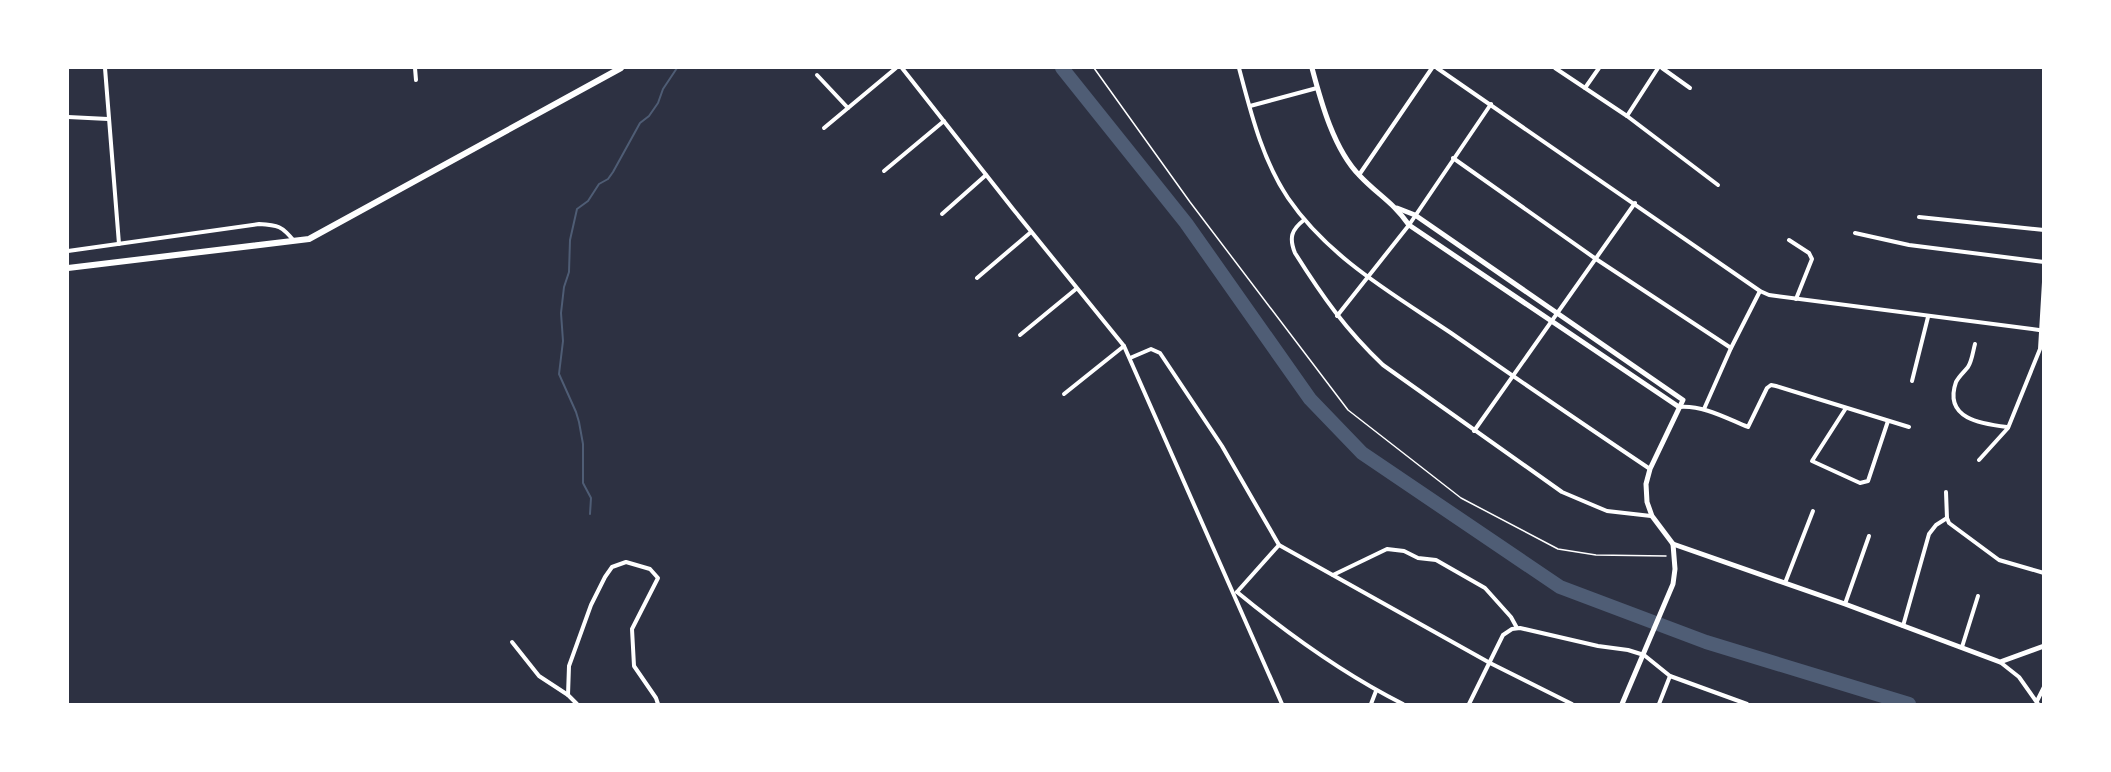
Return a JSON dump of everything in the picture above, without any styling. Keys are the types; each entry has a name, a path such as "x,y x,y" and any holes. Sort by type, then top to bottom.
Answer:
{"main road":[{"path":"68,268 309,239 621,68"}],"street":[{"path":"105,68 119,244"},
{"path":"415,68 417,80"},
{"path":"824,128 896,68"},
{"path":"902,68 1076,289 1124,346 1235,593 1282,705"},
{"path":"1239,68 1270,168 1304,220 1329,246 1378,286 1650,469"},
{"path":"1312,68 1327,118 1341,149 1359,175 1397,208 1409,225 1679,407 1690,406 1748,427 1767,388 1771,385 1909,428"},
{"path":"1359,175 1432,68"},
{"path":"1437,68 1769,295 2039,330"},
{"path":"1555,68 1627,116 1718,185"},
{"path":"1585,88 1599,68"},
{"path":"1627,116 1658,68"},
{"path":"1662,68 1690,88"},
{"path":"817,75 848,108"},
{"path":"1250,106 1317,88"},
{"path":"1337,316 1409,225 1491,104"},
{"path":"68,117 108,119"},
{"path":"884,171 944,121"},
{"path":"1453,158 1596,259 1731,348"},
{"path":"942,214 986,175"},
{"path":"1474,431 1635,204"},
{"path":"1397,208 1415,215 1690,406"},
{"path":"1919,217 2043,230"},
{"path":"1304,220 1295,227 1291,235 1291,244 1295,253 1337,316 1362,346 1383,365 1562,492 1579,501 1608,511 1652,516"},
{"path":"68,251 259,224 275,225 284,229 294,241"},
{"path":"977,278 1031,232"},
{"path":"1855,232 1868,237 1909,245 2043,262"},
{"path":"1789,240 1809,253 1812,259 1796,299"},
{"path":"1979,460 2007,428 2040,349 2039,330 2043,282"},
{"path":"1020,335 1076,289"},
{"path":"1703,410 1760,291"},
{"path":"1912,381 1928,317"},
{"path":"1975,344 1969,366 1957,380 1953,396 1964,416 1977,423 2007,428"},
{"path":"1064,394 1124,346"},
{"path":"1130,358 1151,349 1160,353 1222,446 1279,545 1490,663 1572,705"},
{"path":"1622,705 1673,584 1675,557 1673,544 1652,516 1646,494 1646,484 1650,469 1683,400"},
{"path":"1846,408 1812,458 1813,462 1860,483 1868,481 1888,421"},
{"path":"1946,492 1947,518 1977,545 1999,560 2043,573"},
{"path":"1785,584 1813,511"},
{"path":"1903,626 1929,534 1936,525 1947,518"},
{"path":"1845,604 1869,537"},
{"path":"1673,544 1845,604 2000,662 2019,677 2038,703"},
{"path":"1235,593 1279,545"},
{"path":"1332,575 1387,549 1404,551 1418,558 1436,560 1485,588 1511,617 1517,628"},
{"path":"568,696 569,666 591,605 612,567 626,562 650,569 658,578 632,629 634,666 656,699 657,705"},
{"path":"1235,593 1278,626 1376,691 1402,705"},
{"path":"1962,647 1978,596"},
{"path":"1469,705 1503,635 1512,628 1539,631 1598,646 1628,650 1644,656 1671,676 1747,705"},
{"path":"512,642 539,676 577,705"},
{"path":"2000,662 2043,646"},
{"path":"1659,705 1671,676"},
{"path":"2038,703 2043,687"},
{"path":"1371,705 1376,691"},
{"path":"1730,705 1731,699"}],"path":[{"path":"1094,68 1190,202 1348,410 1461,498 1558,549 1596,555 1675,557"}],"waterway":[{"path":"590,514 591,498 583,483 583,444 579,422 559,374 563,341 561,313 564,287 569,272 570,240 577,209 588,201 599,184 608,179 613,172 640,123 649,116 658,103 663,89 677,68"},
{"path":"1062,68 1186,223 1310,399 1362,453 1560,587 1706,642 1909,704"}]}
